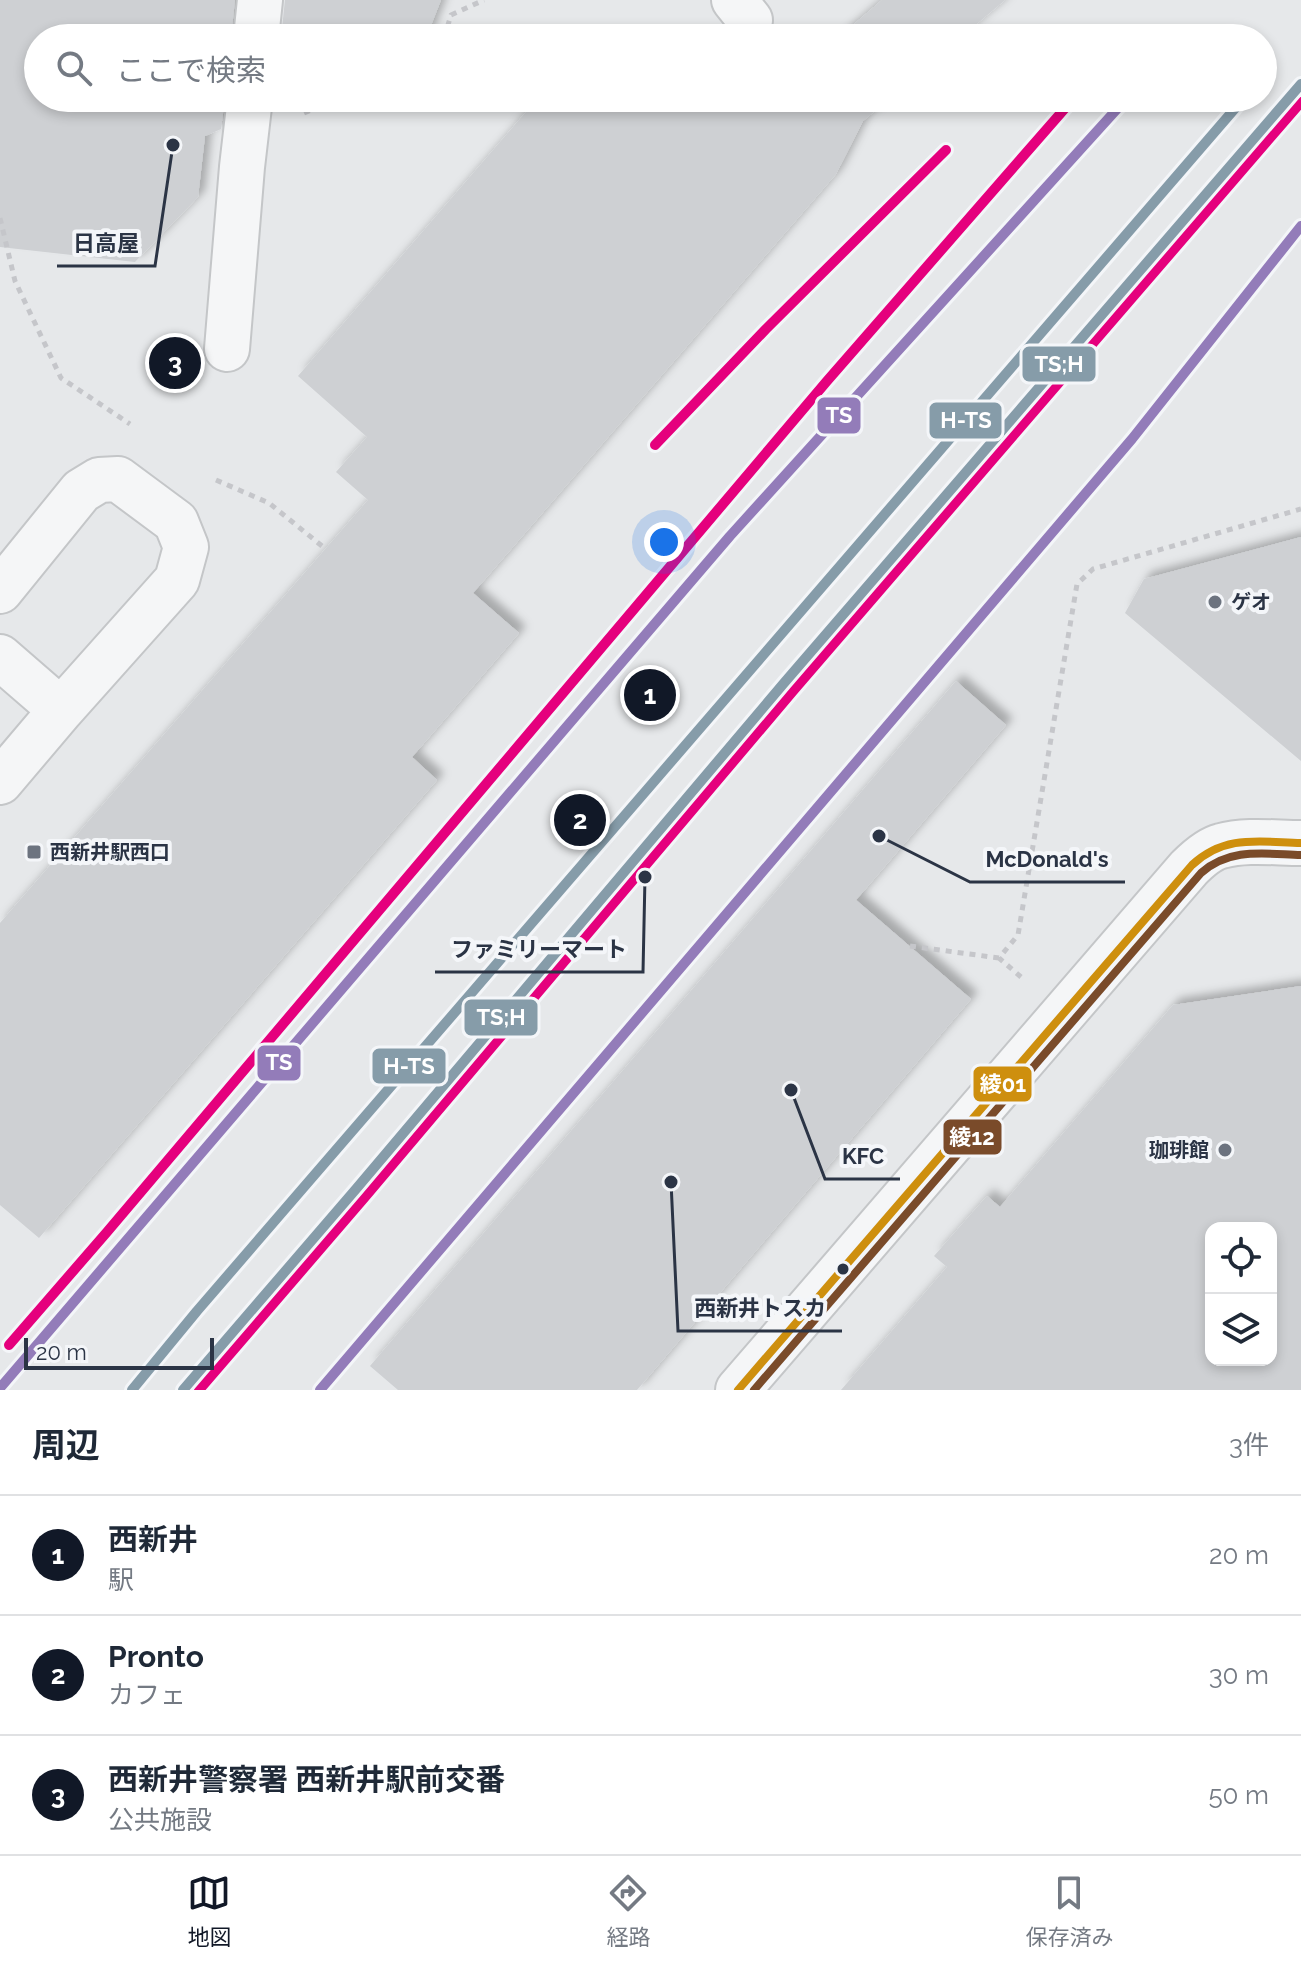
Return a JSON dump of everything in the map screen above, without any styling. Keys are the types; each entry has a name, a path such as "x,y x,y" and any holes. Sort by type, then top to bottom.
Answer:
{"street":[{"path":"257,24 260,0"},
{"path":"227,349 248,112"},
{"path":"0,591 81,491 99,480 118,479 176,522 186,547 177,580 0,782"},
{"path":"0,657 61,710"},
{"path":"738,1390 1189,868 1204,854 1220,846 1301,843"}],"path":[{"path":"448,24 451,15 484,0"},
{"path":"0,218 15,281 61,378 80,391"},
{"path":"269,503 322,546"},
{"path":"999,958 1018,935 1077,584 1093,569 1301,509"},
{"path":"910,946 999,958 1025,980"}],"building":[{"path":"0,0 235,0 232,24 24,24 24,112 223,112 221,129 205,136 198,197 135,262 0,247"},
{"path":"285,0 441,0 432,24 282,24"},
{"path":"882,0 1005,0 977,24 854,24"},
{"path":"526,112 874,112 863,121 836,174 473,593 519,633 412,757 437,780 39,1238 0,1205 0,923 368,500 336,472 367,437 298,376"},
{"path":"1301,537 1301,761 1125,613 1144,579"},
{"path":"956,681 1006,725 856,900 971,999 637,1390 398,1390 370,1366"},
{"path":"1301,986 1301,1390 841,1390 947,1267 934,1256 987,1196 1000,1207 1173,1005"}],"transit line":[{"name":"TS;H","path":"1277,112 1301,84"},
{"name":"TS","path":"199,1390 793,691 1301,102"},
{"name":"TS","path":"9,1345 827,381 1062,112"},
{"name":"TS","path":"0,1388 730,536 1114,112"},
{"name":"H-TS","path":"132,1390 1232,112"},
{"name":"TS;H","path":"183,1390 784,683 1277,112"},
{"name":"TS","path":"655,445 766,329 946,150"},
{"name":"TS","path":"320,1390 1132,439 1301,226"},
{"name":"綾01","path":"738,1390 1192,865 1204,855 1230,844 1257,841 1301,843"},
{"name":"綾12","path":"754,1390 1201,873 1224,859 1236,856 1261,853 1301,855"}],"place":[{"name":"日高屋","path":"173,145"},
{"name":"西新井警察署 西新井駅前交番","path":"175,363"},
{"name":"ゲオ","path":"1215,602"},
{"name":"西新井","path":"650,695"},
{"name":"Pronto","path":"580,820"},
{"name":"McDonald's","path":"879,836"},
{"name":"西新井駅西口","path":"34,852"},
{"name":"ファミリーマート","path":"645,877"},
{"name":"KFC","path":"791,1090"},
{"name":"珈琲館","path":"1225,1150"},
{"name":"西新井トスカ","path":"671,1182"}]}
